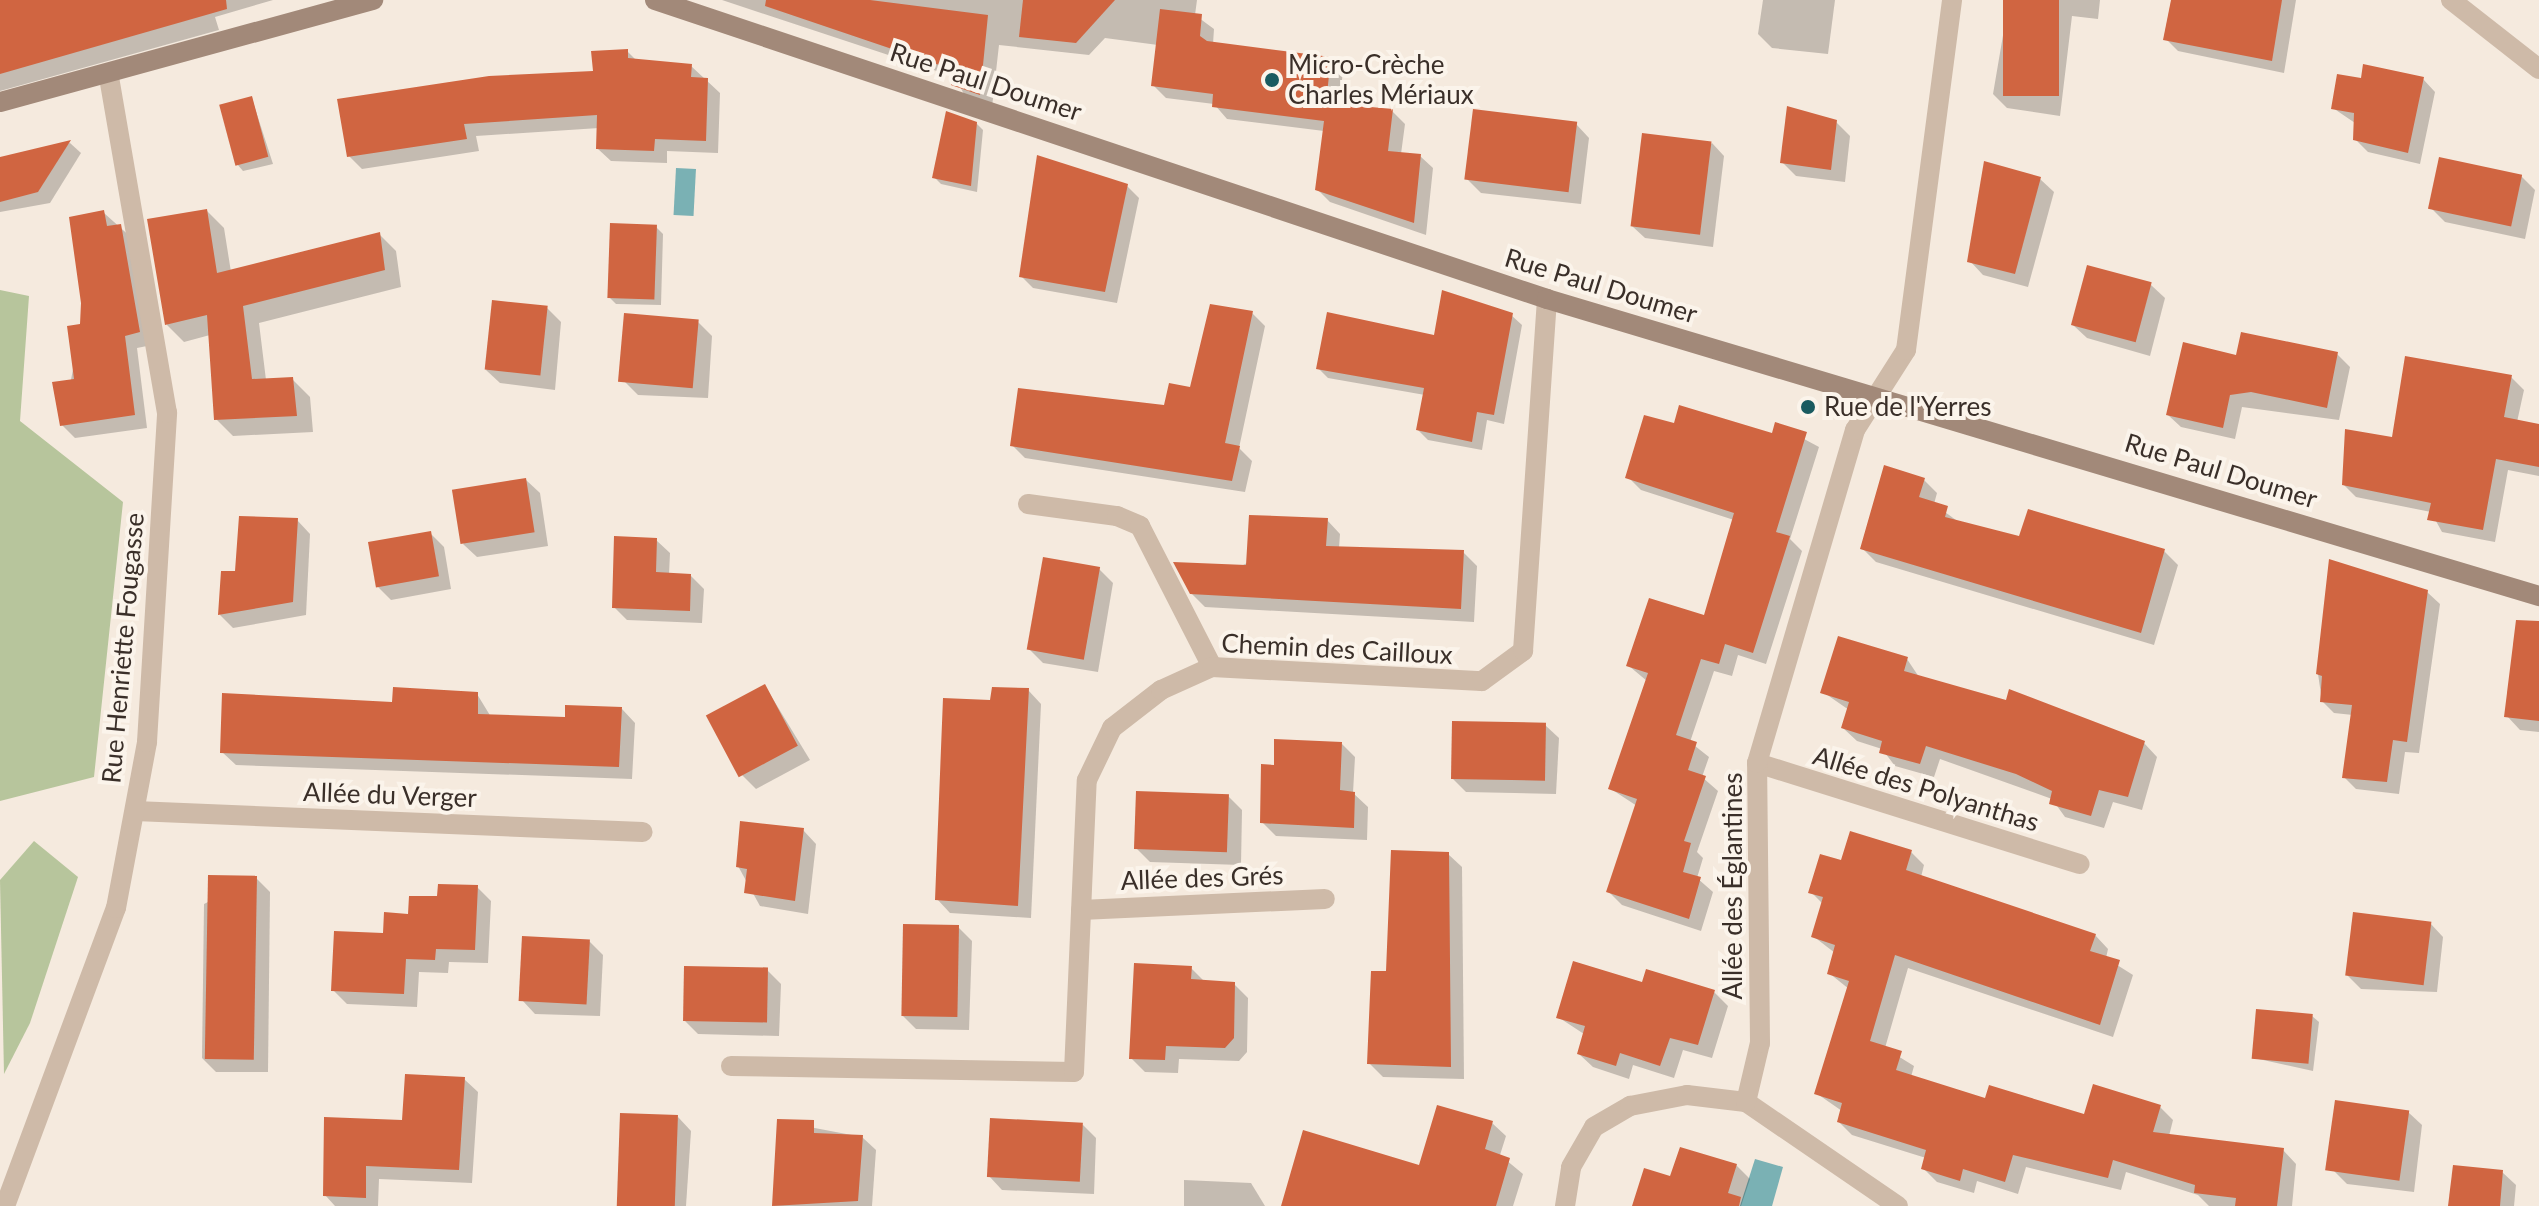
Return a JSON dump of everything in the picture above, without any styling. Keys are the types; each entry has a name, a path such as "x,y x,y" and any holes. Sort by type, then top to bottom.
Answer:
{"street":[{"path":"0,102 109,77 373,0"},
{"name":"Rue Paul Doumer","path":"655,0 1547,299 1881,396 2539,596"},
{"path":"1881,396 1906,350 1952,0"},
{"path":"2451,0 2539,69"},
{"name":"Rue Henriette Fougasse","path":"5,1206 116,908 147,742 167,413 109,77"},
{"name":"Chemin des Cailloux","path":"731,1066 1074,1072 1087,780 1112,728 1161,690 1212,667 1482,681 1523,651 1547,299"},
{"name":"Allée des Églantines","path":"1746,1102 1760,1043 1757,763 1855,430 1881,396"},
{"path":"1028,504 1117,516 1140,526 1212,667"},
{"name":"Allée des Polyanthas","path":"1757,763 2080,864"},
{"name":"Allée du Verger","path":"135,811 643,832"},
{"name":"Allée des Grés","path":"1081,910 1325,899"},
{"path":"1565,1206 1571,1167 1594,1127 1630,1106 1687,1095 1746,1102 1898,1206"}],"green space":[{"path":"0,290 29,296 20,421 123,502 94,777 0,801"},
{"path":"34,841 78,877 30,1023 4,1074 0,880"}],"water":[{"path":"676,168 696,169 694,216 674,215"},
{"path":"1755,1159 1783,1167 1772,1206 1740,1206"}],"building":[{"path":"0,0 226,0 227,9 0,74"},
{"path":"766,0 870,0 988,15 980,95 951,85 954,70 765,6"},
{"path":"1023,0 1115,0 1076,43 1019,37"},
{"path":"2003,0 2059,0 2059,96 2003,96"},
{"path":"2171,0 2282,0 2272,61 2163,40"},
{"path":"1160,9 1202,14 1200,36 1207,41 1331,57 1326,103 1393,109 1388,151 1421,154 1414,223 1315,190 1324,121 1212,107 1213,94 1151,86"},
{"path":"628,49 628,58 692,64 691,77 708,78 706,141 655,139 654,151 596,149 597,115 464,124 467,139 347,157 337,99 489,76 593,71 591,51"},
{"path":"2363,64 2424,77 2408,153 2353,140 2354,113 2331,109 2337,74 2361,78"},
{"path":"252,96 268,157 235,166 219,105"},
{"path":"1787,106 1837,120 1831,170 1780,163"},
{"path":"1473,109 1577,122 1569,192 1464,179"},
{"path":"946,111 977,122 971,186 932,178"},
{"path":"1642,133 1711,142 1700,235 1631,226"},
{"path":"71,140 38,192 0,202 0,157"},
{"path":"1037,155 1128,184 1105,292 1019,277"},
{"path":"2439,157 2522,175 2511,227 2428,209"},
{"path":"1984,161 2041,177 2015,274 1967,262"},
{"path":"207,209 217,273 380,232 385,270 243,306 252,379 293,377 297,416 214,420 207,315 165,325 147,219"},
{"path":"104,210 107,226 121,224 140,332 125,336 135,415 60,426 52,382 74,379 67,326 80,324 81,303 69,217"},
{"path":"610,223 657,225 654,300 607,298"},
{"path":"2087,265 2152,282 2136,342 2071,325"},
{"path":"1442,290 1513,313 1494,415 1477,412 1472,442 1416,430 1424,388 1316,369 1327,312 1434,335"},
{"path":"492,300 548,306 540,375 485,370"},
{"path":"1210,304 1253,311 1225,443 1240,446 1232,481 1010,446 1018,388 1164,405 1169,383 1190,387"},
{"path":"624,313 699,320 693,388 618,382"},
{"path":"2241,332 2338,352 2327,408 2251,392 2230,395 2223,428 2166,415 2183,342 2236,355"},
{"path":"2405,356 2512,375 2504,417 2539,424 2539,467 2496,459 2483,530 2427,520 2431,503 2342,485 2345,429 2392,437"},
{"path":"1679,405 1772,433 1775,422 1807,432 1776,532 1790,536 1753,653 1725,644 1719,664 1701,659 1676,735 1697,742 1688,770 1706,776 1684,841 1691,843 1683,872 1701,877 1689,919 1606,892 1637,799 1608,789 1648,673 1626,666 1649,598 1704,615 1734,513 1625,478 1644,415 1674,423"},
{"path":"1884,465 1925,478 1919,497 1948,506 1945,517 2019,536 2028,509 2165,549 2141,633 1860,549"},
{"path":"526,478 535,532 461,544 452,490"},
{"path":"1249,515 1328,518 1326,546 1464,550 1461,609 1190,594 1173,562 1246,565"},
{"path":"239,516 298,518 293,602 218,615 221,571 235,571"},
{"path":"431,531 439,576 376,587 368,542"},
{"path":"614,536 657,538 656,572 691,574 690,611 612,608"},
{"path":"1043,557 1100,567 1084,660 1027,650"},
{"path":"2329,559 2428,590 2407,742 2393,740 2387,782 2342,778 2352,705 2320,702 2322,676 2316,674"},
{"path":"2516,620 2539,621 2539,721 2504,717"},
{"path":"1838,636 1908,657 1904,671 2006,700 2009,689 2145,741 2128,797 2099,790 2091,816 2049,804 2052,791 2016,774 1926,746 1920,764 1879,753 1882,741 1841,728 1849,702 1820,693"},
{"path":"765,684 798,746 739,777 706,715"},
{"path":"393,687 478,692 478,714 565,717 565,705 622,707 619,767 220,753 222,693 392,702"},
{"path":"992,687 1029,688 1018,906 935,900 943,698 990,700"},
{"path":"1452,721 1546,723 1545,781 1451,779"},
{"path":"1274,739 1342,742 1340,790 1355,792 1354,828 1260,823 1261,764 1274,765"},
{"path":"1136,791 1229,794 1227,852 1134,849"},
{"path":"740,821 804,828 795,901 744,893 747,869 736,867"},
{"path":"1850,831 1912,850 1906,870 2096,934 2090,951 2120,960 2100,1025 1895,955 1870,1041 1902,1051 1896,1070 1985,1098 1989,1085 2084,1114 2093,1084 2161,1105 2153,1132 2284,1148 2277,1206 2235,1206 2236,1198 2194,1193 2195,1185 2113,1160 2108,1178 2013,1155 2005,1182 1963,1169 1960,1181 1921,1169 1926,1150 1837,1122 1842,1103 1814,1094 1849,981 1827,974 1835,945 1811,937 1823,897 1808,893 1820,854 1841,860"},
{"path":"1391,850 1449,852 1451,1067 1367,1064 1371,971 1386,971"},
{"path":"208,875 257,876 254,1060 205,1059"},
{"path":"438,884 478,885 475,950 436,949 435,960 406,959 404,994 331,991 334,931 383,933 384,912 408,914 409,896 437,896"},
{"path":"2353,912 2431,922 2424,985 2345,976"},
{"path":"903,924 959,925 957,1017 901,1016"},
{"path":"522,936 590,940 587,1004 519,1001"},
{"path":"1573,961 1642,982 1646,969 1715,990 1698,1045 1670,1038 1660,1066 1620,1053 1616,1066 1577,1054 1585,1026 1556,1018"},
{"path":"1134,963 1192,966 1191,979 1235,982 1234,1038 1225,1048 1166,1046 1165,1060 1129,1059"},
{"path":"684,966 768,967 767,1022 683,1021"},
{"path":"2256,1009 2313,1014 2308,1064 2252,1059"},
{"path":"405,1074 465,1077 459,1170 366,1166 366,1198 323,1196 324,1117 402,1120"},
{"path":"2335,1100 2409,1110 2399,1181 2325,1170"},
{"path":"1437,1105 1493,1121 1485,1149 1510,1158 1496,1206 1281,1206 1303,1130 1419,1165"},
{"path":"620,1113 678,1115 675,1206 617,1206"},
{"path":"990,1118 1083,1123 1080,1182 987,1177"},
{"path":"777,1119 814,1120 814,1133 863,1135 858,1201 772,1206"},
{"path":"1680,1147 1737,1164 1728,1193 1741,1197 1739,1206 1632,1206 1644,1168 1670,1176"},
{"path":"2453,1165 2503,1170 2500,1206 2448,1206"}],"place":[{"name":"Micro-Crèche Charles Mériaux","path":"1272,80"},
{"name":"Rue de l'Yerres","path":"1808,407"}]}
